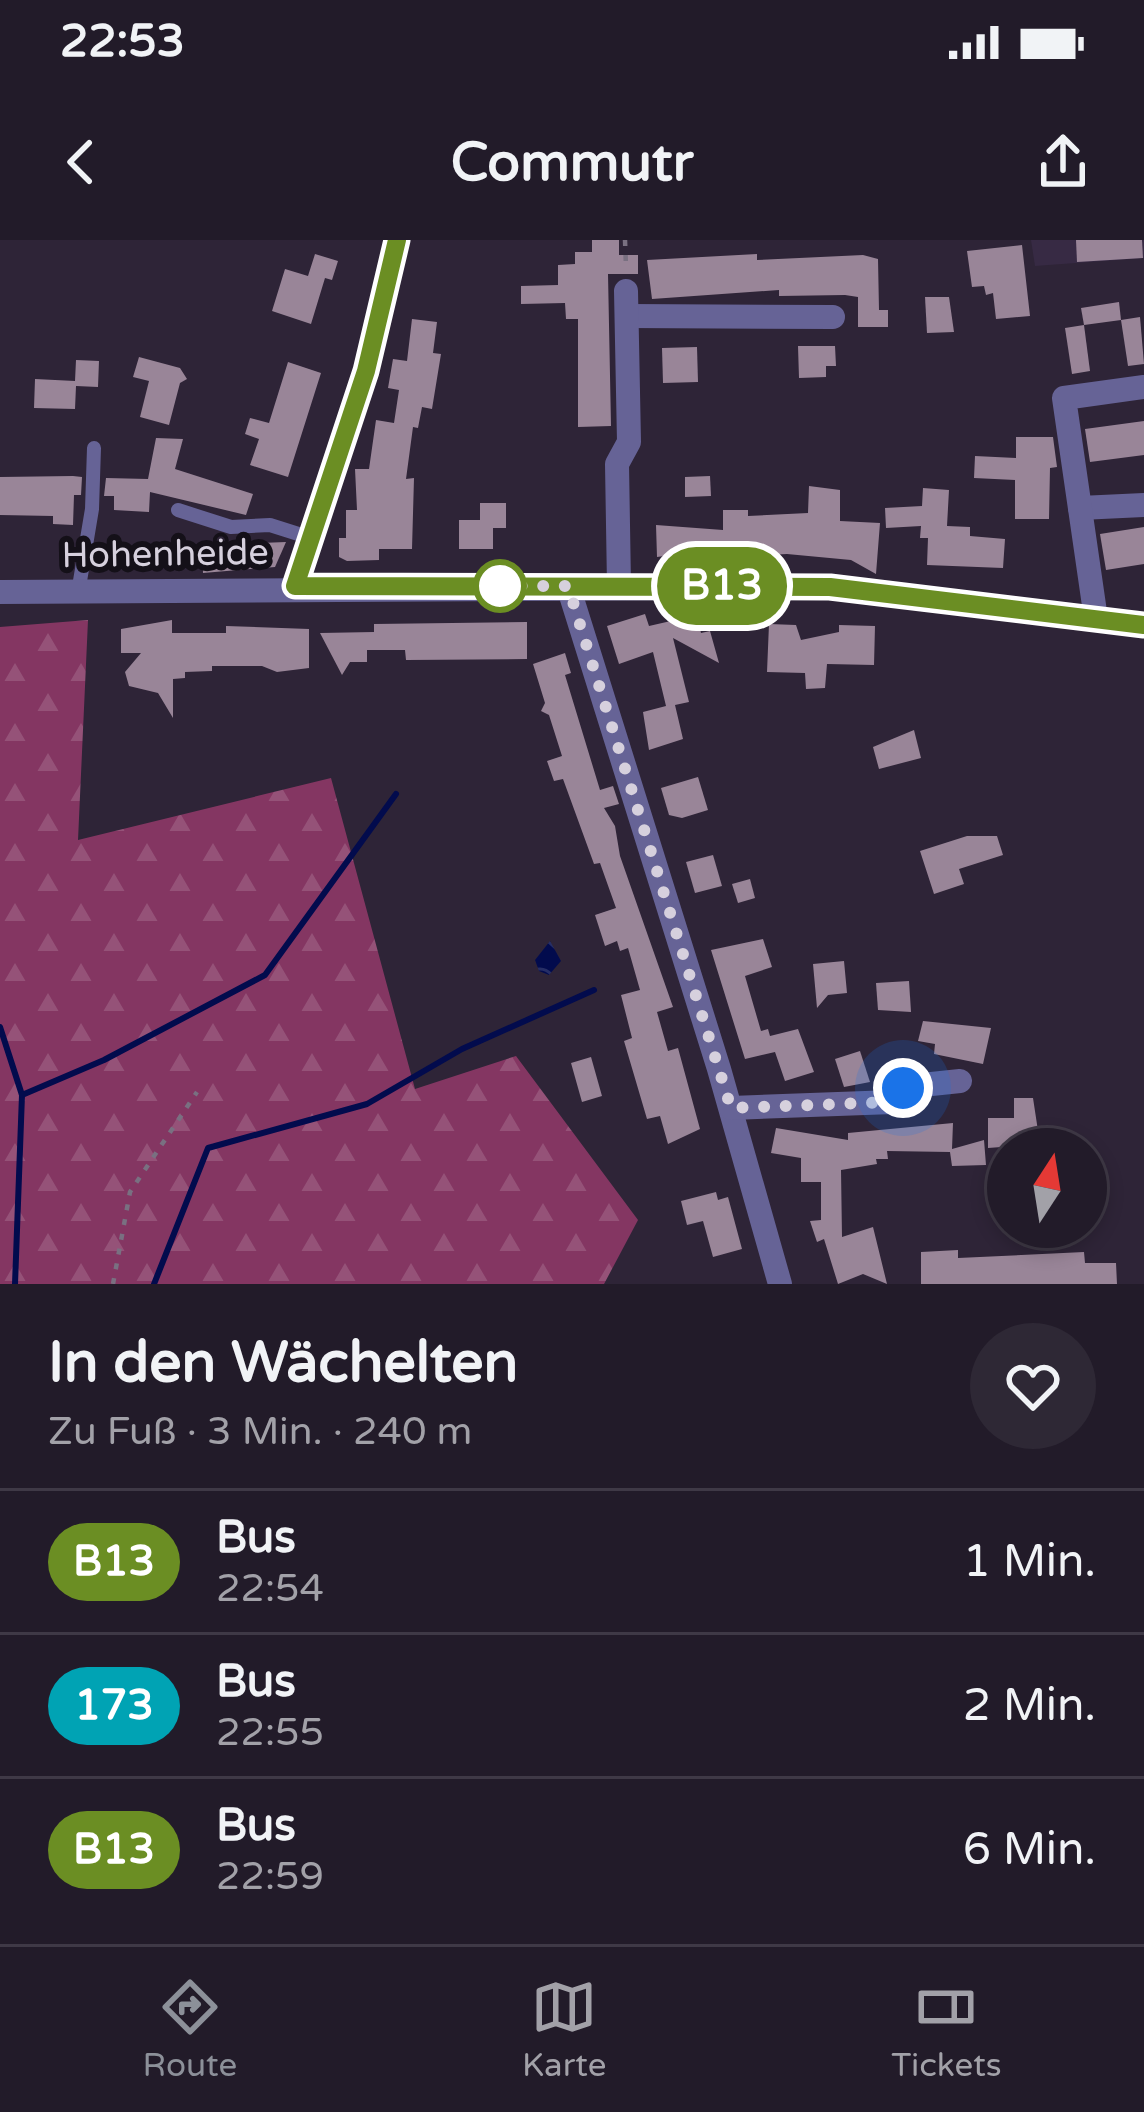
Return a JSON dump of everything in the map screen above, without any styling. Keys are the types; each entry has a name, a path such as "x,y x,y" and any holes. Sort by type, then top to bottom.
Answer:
{"street":[{"path":"295,586 366,371 397,240"},
{"path":"619,585 617,464 629,442 626,304 833,317"},
{"path":"1096,619 1064,398 1144,387"},
{"path":"1080,508 1144,505"},
{"name":"Hohenheide","path":"0,592 295,586 830,587 1144,625"},
{"path":"568,586 731,1108 779,1284"},
{"path":"731,1108 893,1102 903,1088 960,1081"}],"lane":[{"path":"77,592 92,508 94,448"},
{"path":"178,509 231,527 270,525 311,538"}],"path":[{"path":"625,240 626,304"},
{"path":"113,1284 130,1192 196,1092"}],"shaded area":[{"path":"1031,240 1144,240 1144,258 1035,266"}],"green space":[{"path":"88,620 78,840 331,778 415,1089 516,1056 638,1220 604,1284 0,1284 0,627"}],"water":[{"path":"550,941 561,961 549,975 539,971 535,960"}],"building":[{"path":"592,240 619,240 619,255 638,255 638,274 608,274 611,426 578,427 578,319 566,319 565,303 521,304 521,286 558,285 558,265 575,264 575,252 592,252"},
{"path":"1076,240 1142,240 1143,258 1077,262"},
{"path":"1022,245 1030,316 996,319 993,293 986,295 984,286 972,287 967,251"},
{"path":"315,254 338,261 332,280 325,278 311,324 272,311 285,269 308,276"},
{"path":"757,254 757,260 863,255 878,259 879,310 888,310 888,327 858,327 858,297 845,295 779,296 779,290 652,299 647,260"},
{"path":"925,297 949,297 954,332 927,333"},
{"path":"1119,302 1121,320 1084,325 1081,308"},
{"path":"1140,317 1144,364 1128,366 1121,320"},
{"path":"412,319 437,322 433,353 441,354 432,409 422,407 418,428 413,427 406,479 414,478 412,549 379,549 379,560 347,561 339,557 339,538 346,538 346,510 357,510 355,469 369,469 376,420 394,423 399,390 388,388 393,359 407,361"},
{"path":"1084,325 1090,371 1072,374 1065,328"},
{"path":"798,346 835,346 836,366 826,366 826,377 799,378"},
{"path":"697,347 698,382 663,383 662,348"},
{"path":"139,357 180,368 187,379 180,383 169,425 140,417 149,381 133,377"},
{"path":"76,360 99,361 98,387 76,386 75,409 34,408 35,379 75,381"},
{"path":"288,362 321,373 288,477 250,465 259,439 245,434 250,418 269,423"},
{"path":"1144,421 1144,455 1090,462 1085,429"},
{"path":"1016,437 1053,437 1057,467 1050,468 1049,519 1015,519 1015,480 974,478 975,456 1016,458"},
{"path":"156,438 183,439 175,469 253,494 246,515 150,492 149,512 114,510 114,496 104,496 106,478 148,479"},
{"path":"710,476 711,496 685,497 685,477"},
{"path":"0,477 82,477 81,495 74,495 73,525 53,524 53,516 0,515"},
{"path":"809,486 840,490 840,521 880,523 876,574 851,560 787,554 723,557 723,548 657,557 656,525 723,530 723,510 748,510 748,516 808,513"},
{"path":"923,488 949,490 947,526 970,527 970,536 1005,539 1003,568 927,565 928,538 920,538 921,526 886,528 885,508 922,506"},
{"path":"480,503 506,503 506,528 493,528 493,549 459,549 459,520 480,520"},
{"path":"1144,527 1144,564 1106,570 1100,534"},
{"path":"286,542 275,567 203,573 202,545"},
{"path":"645,614 649,626 697,615 701,633 710,631 719,663 673,638 689,702 675,705 683,739 649,750 643,712 666,706 653,652 619,664 607,626"},
{"path":"172,620 172,633 226,633 226,626 309,629 309,668 277,672 262,666 212,666 212,671 185,672 185,678 173,679 173,718 158,693 129,686 125,672 141,653 121,653 121,629"},
{"path":"527,622 527,659 406,660 405,650 367,650 367,662 350,662 342,675 320,633 374,632 374,624"},
{"path":"769,624 796,625 801,640 839,632 839,625 875,626 874,665 827,664 825,688 806,689 805,673 767,672"},
{"path":"565,653 571,673 565,675 600,790 613,786 619,804 604,808 615,826 620,856 673,1007 657,1012 668,1051 678,1048 700,1129 668,1144 660,1116 647,1119 624,1041 632,1038 621,995 640,990 628,948 620,951 617,941 605,946 595,915 616,908 600,863 594,864 563,779 554,781 547,761 562,756 549,715 541,711 545,703 533,664"},
{"path":"914,730 921,758 879,769 873,747"},
{"path":"698,777 708,810 682,818 669,815 661,788"},
{"path":"967,836 997,836 1003,855 959,869 964,884 934,894 920,851"},
{"path":"713,855 722,886 695,893 686,862"},
{"path":"750,879 755,898 738,903 732,884"},
{"path":"763,939 772,967 745,976 761,1031 768,1029 770,1036 798,1029 814,1072 785,1081 775,1052 745,1059 711,950"},
{"path":"844,961 847,993 828,995 817,1008 813,964"},
{"path":"909,981 911,1012 878,1010 876,983"},
{"path":"923,1021 991,1028 983,1064 934,1054 935,1044 918,1041"},
{"path":"860,1051 870,1082 844,1087 835,1059"},
{"path":"591,1057 602,1096 582,1102 571,1063"},
{"path":"1014,1098 1033,1098 1038,1128 988,1128 988,1118 1014,1118"},
{"path":"953,1123 952,1149 984,1140 986,1165 952,1166 950,1152 887,1151 888,1159 876,1159 877,1164 841,1170 842,1237 873,1227 887,1284 863,1274 838,1284 824,1239 817,1242 810,1221 821,1220 821,1182 801,1182 801,1158 771,1153 776,1128 848,1140 848,1133"},
{"path":"716,1192 718,1200 728,1197 742,1249 713,1257 703,1221 687,1225 681,1201"},
{"path":"958,1250 958,1258 1084,1252 1085,1263 1116,1263 1117,1284 921,1284 921,1252"}],"waterway":[{"path":"22,1095 104,1060 265,975 396,794"},
{"path":"154,1284 208,1148 367,1104 462,1049 594,990"},
{"path":"0,1027 22,1095 15,1284"}],"bus line":[{"name":"B13","path":"397,240 366,371 295,586 830,587 1144,625"}],"route":[{"path":"500,586 568,586 731,1108 893,1102 903,1088"}]}
